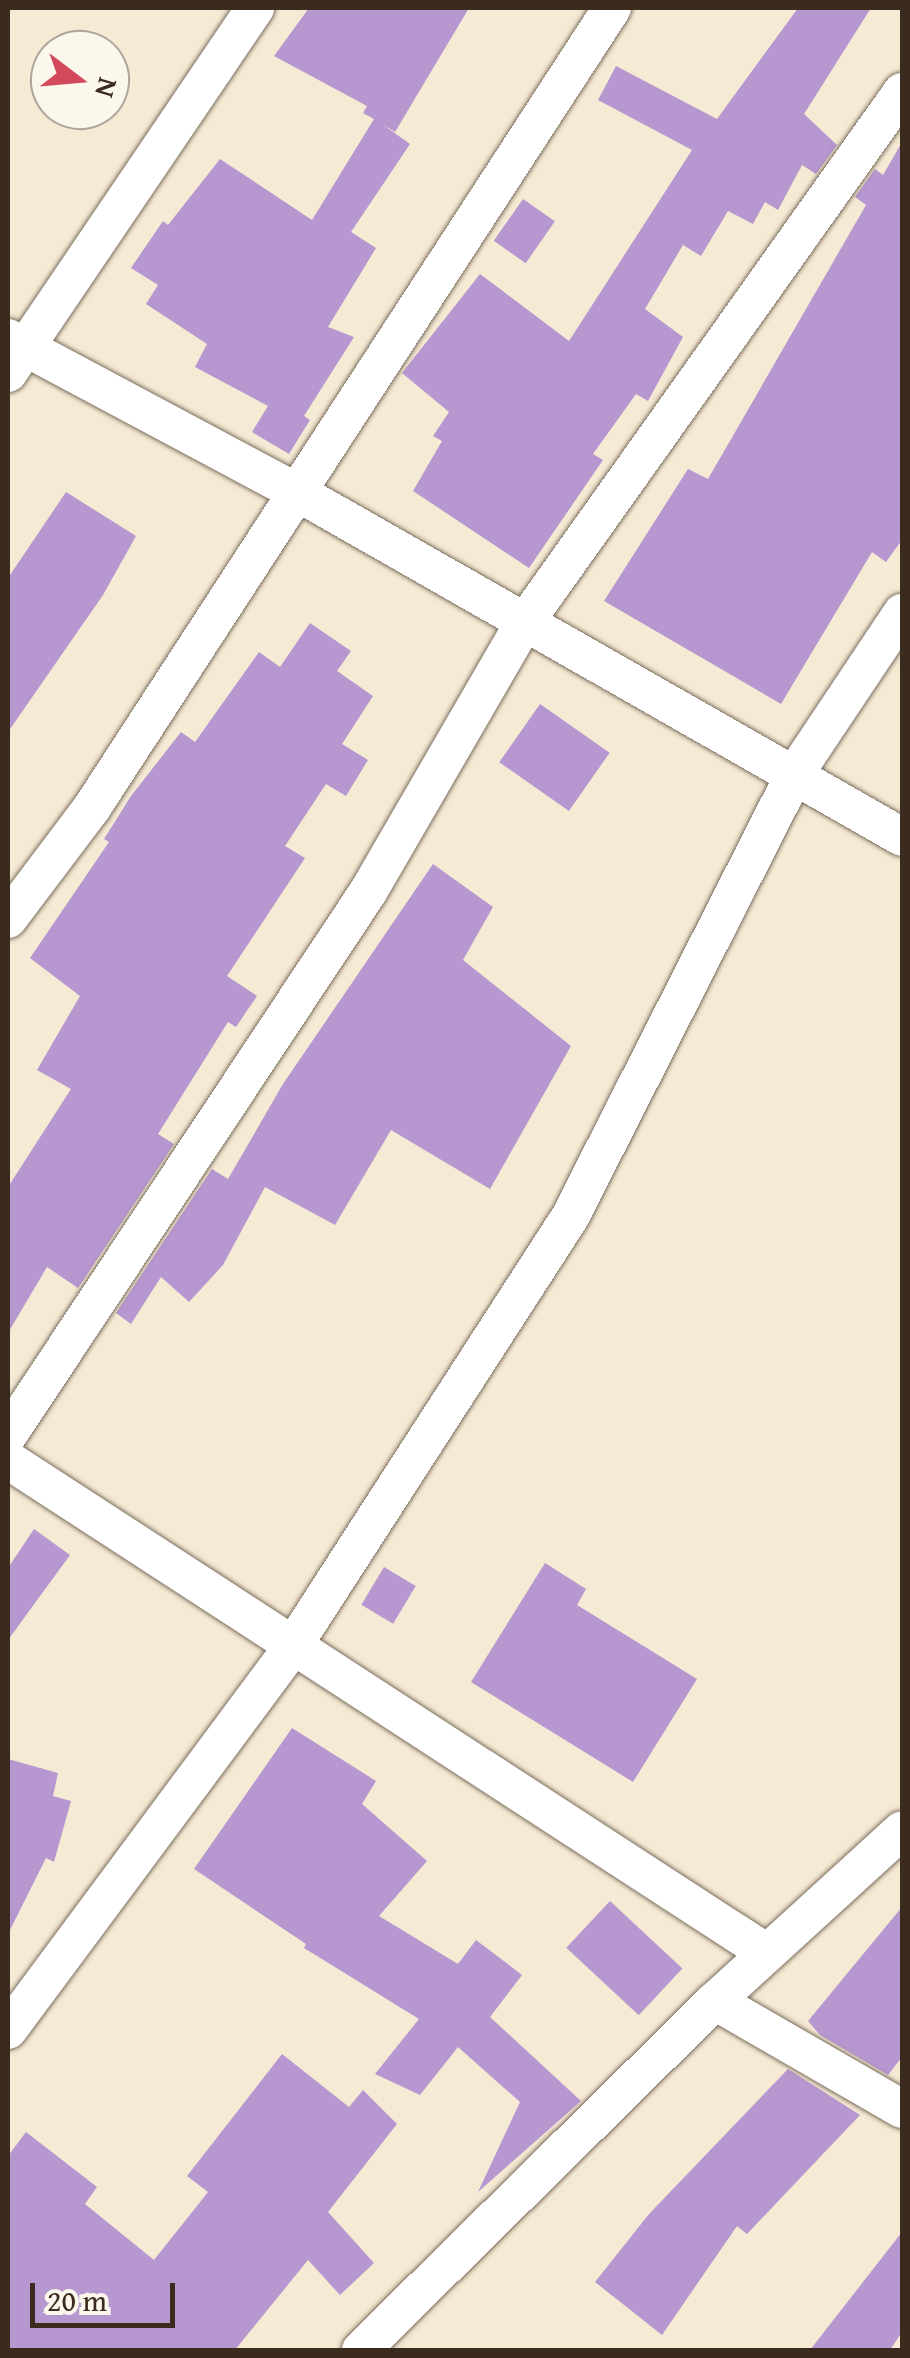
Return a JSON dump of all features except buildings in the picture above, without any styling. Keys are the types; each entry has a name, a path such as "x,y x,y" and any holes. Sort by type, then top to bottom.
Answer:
{"street":[{"path":"255,8 13,353 296,492 902,837"},
{"path":"8,918 93,806 612,8"},
{"path":"8,1435 368,892 524,625 902,92"},
{"path":"8,2030 293,1646 570,1218 794,775 902,613"},
{"path":"8,1460 767,1953"},
{"path":"361,2350 714,2001 902,1830"},
{"path":"714,2001 902,2110"}]}
